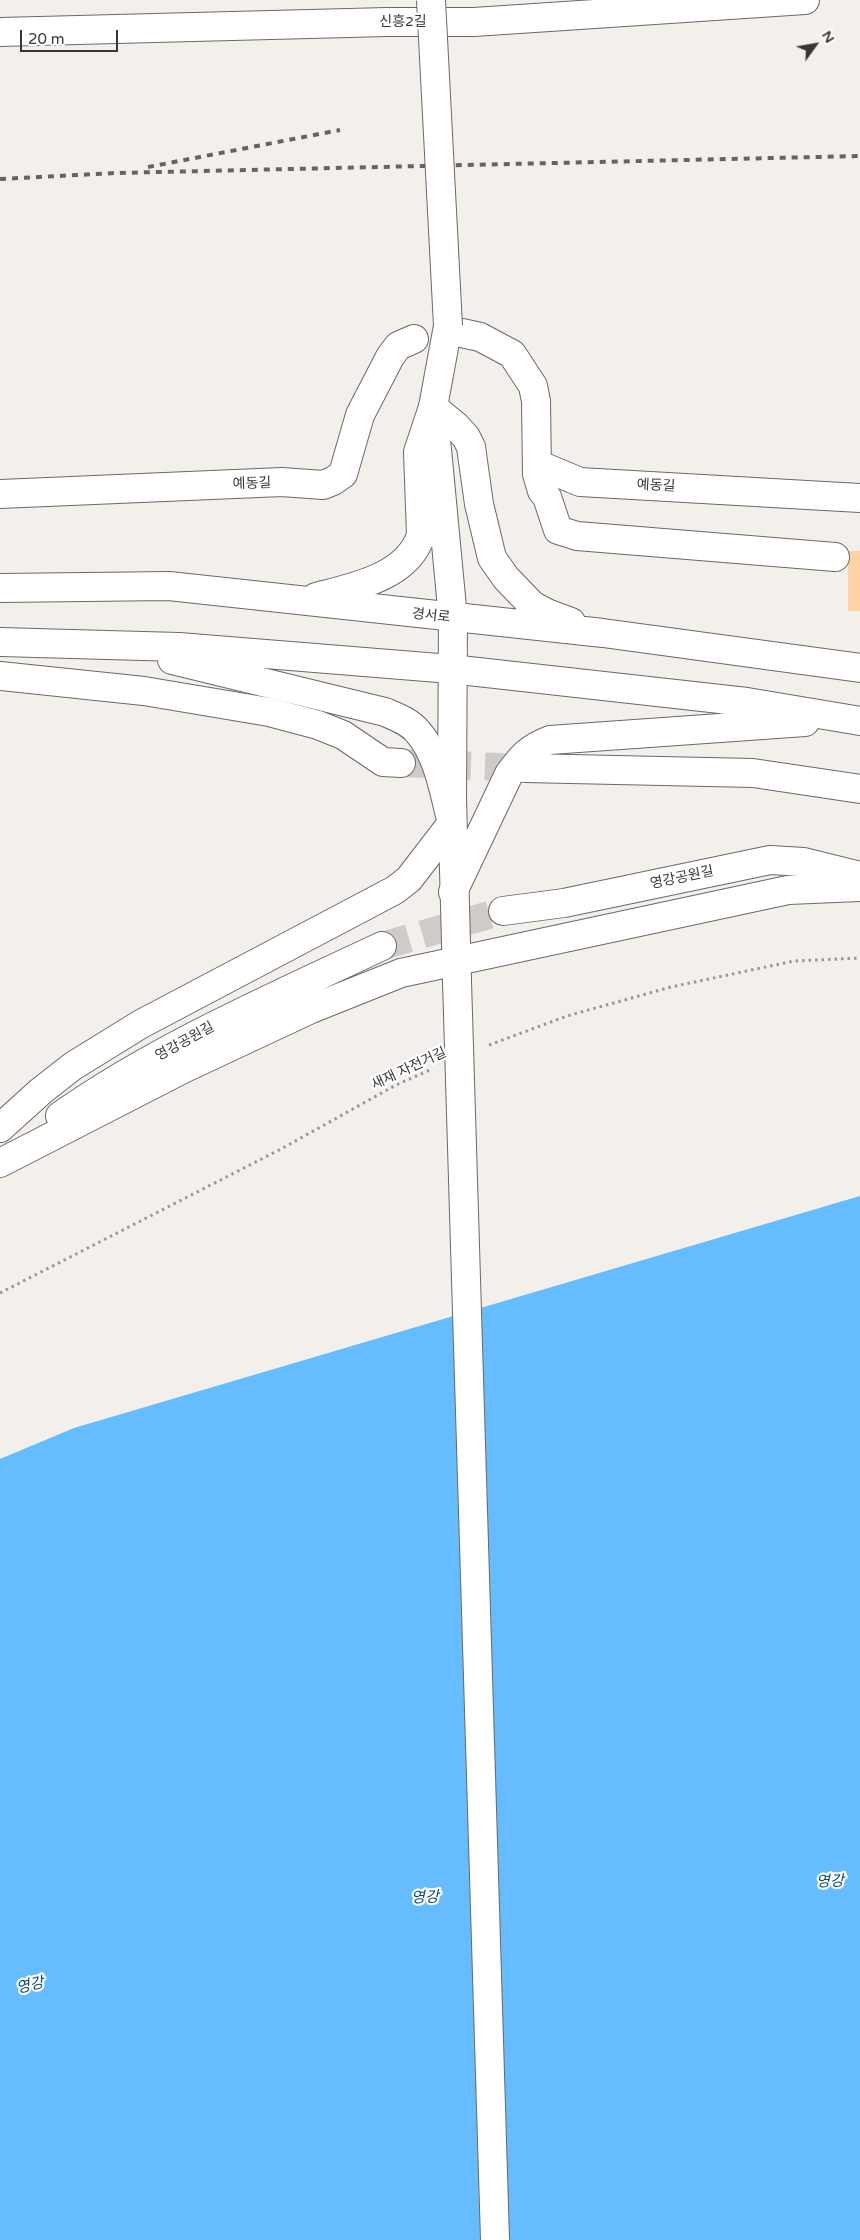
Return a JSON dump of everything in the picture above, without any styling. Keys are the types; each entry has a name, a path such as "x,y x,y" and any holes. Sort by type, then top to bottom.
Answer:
{"street":[{"path":"300,601 354,587 381,577 409,558 417,547 420,535 418,452 455,329 431,0"},
{"name":"신흥2길","path":"0,32 387,11 473,11 805,0"},
{"path":"455,329 480,337 512,354 533,386 536,401 537,464 540,484 547,497 558,530 563,533 835,557"},
{"name":"예동길","path":"0,494 282,482 328,484 343,474 360,415 390,357 398,346 414,339"},
{"path":"433,407 453,618 453,892 457,970 495,2240"},
{"path":"433,407 466,436 471,447 488,550 501,571 532,605 547,613 603,633"},
{"name":"예동길","path":"537,464 580,482 860,498"},
{"name":"경서로","path":"0,588 169,586 603,633 860,668"},
{"path":"0,642 179,647 452,669 747,702 854,720"},
{"path":"110,645 385,712 404,720 418,731 428,745 438,772 452,823"},
{"path":"0,676 144,691 269,712 318,725 343,735 383,762 400,763"},
{"path":"453,892 509,774 521,758 534,746 550,740 854,720"},
{"path":"525,768 753,773 860,789"},
{"path":"0,1128 41,1091 73,1066 140,1024 395,890 410,879 452,823"},
{"name":"영강공원길","path":"503,911 564,903 770,860 804,862 860,876"},
{"path":"0,1161 183,1069 311,1009 401,973 457,970 788,890 860,887"},
{"name":"영강공원길","path":"0,1161 95,1092 224,1021 382,946"}],"path":[{"path":"480,1048 567,1016 672,987 794,961 860,958"},
{"name":"새재 자전거길","path":"0,1293 281,1149 396,1085 438,1067"}],"water":[{"name":"영강","path":"860,1196 860,2240 0,2240 0,1459 74,1428"}],"building":[{"path":"848,551 860,551 860,611 848,611"}],"tunnel":[{"path":"401,763 525,768"},
{"path":"382,946 503,911"}],"railway":[{"path":"148,167 340,130"},
{"path":"0,179 116,173 860,156"}]}
